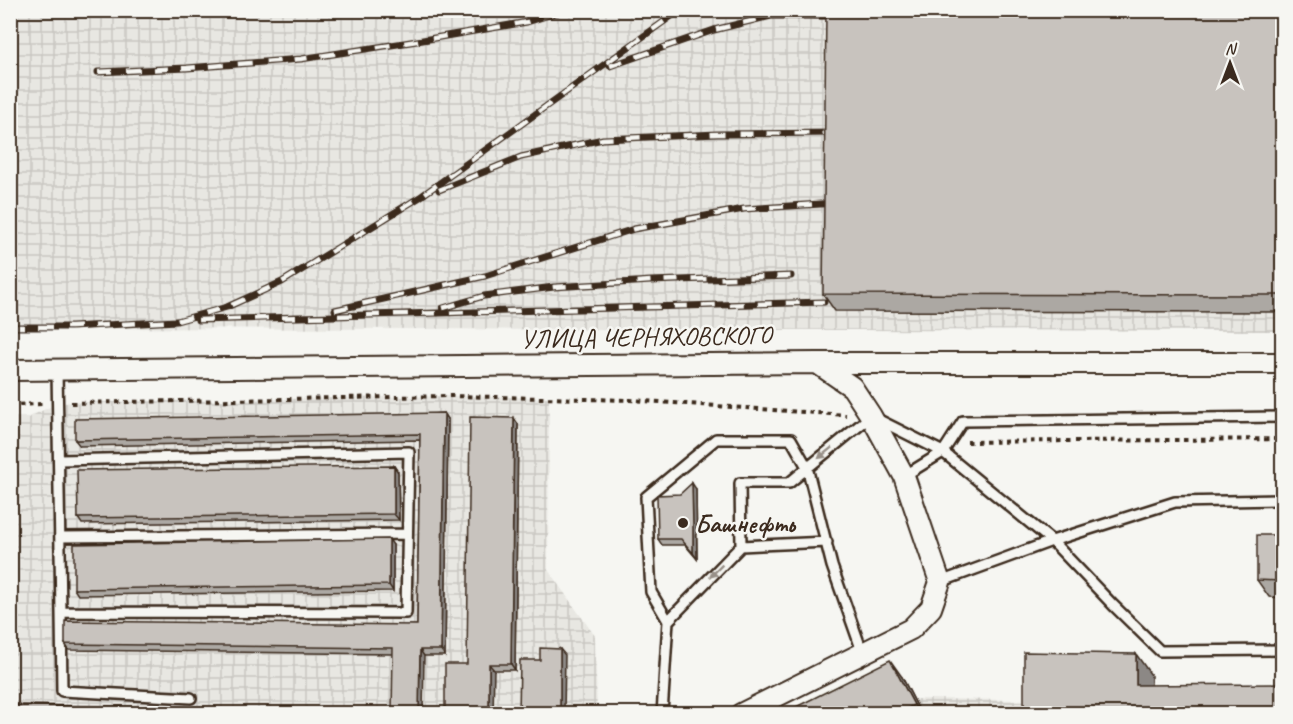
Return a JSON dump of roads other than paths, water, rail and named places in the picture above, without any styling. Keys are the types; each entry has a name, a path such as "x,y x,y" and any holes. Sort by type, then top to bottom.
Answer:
{"street":[{"name":"УЛИЦА ЧЕРНЯХОВСКОГО","path":"10,370 817,363 1282,363"},
{"path":"741,714 911,629 931,608 940,582 904,476 871,416 852,387 817,363"}],"lane":[{"path":"57,370 62,691 191,698"},
{"path":"741,546 740,483 789,483 871,416 943,452 1052,541 1160,651 1282,650"},
{"path":"904,476 943,452 963,421 1282,417"},
{"path":"662,714 668,621 651,592 646,496 716,439 791,439 807,467 832,566 863,654"},
{"path":"60,460 409,452 406,613 61,612"},
{"path":"940,582 1052,541 1174,502 1282,500"},
{"path":"60,537 407,534"},
{"path":"668,621 741,546 827,542"}],"railway":[{"path":"98,72 301,59 527,22 565,10"},
{"path":"10,327 71,327 177,321 227,307 282,282 420,197 680,10"},
{"path":"610,66 714,30 771,16 838,16"},
{"path":"439,190 521,157 603,139 718,134 837,133"},
{"path":"335,310 485,276 634,229 744,209 836,203"},
{"path":"443,308 484,296 554,287 791,276"},
{"path":"198,320 824,302"}],"place":[{"name":"Башнефть","path":"683,523"}]}
